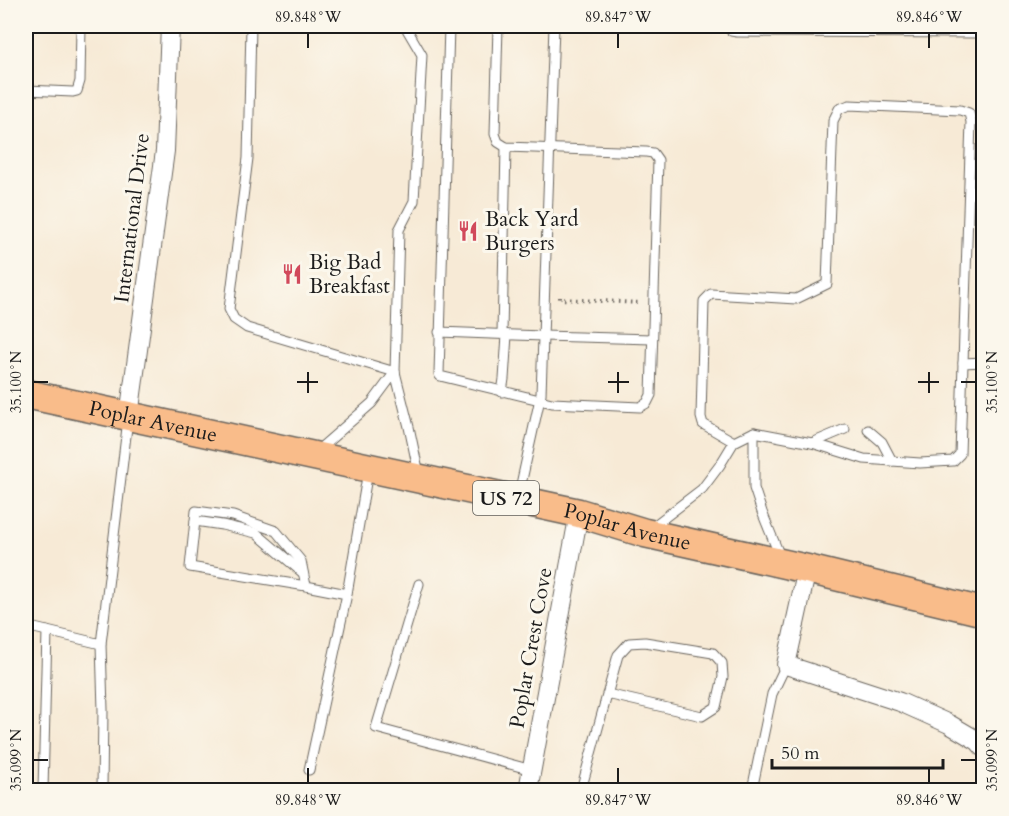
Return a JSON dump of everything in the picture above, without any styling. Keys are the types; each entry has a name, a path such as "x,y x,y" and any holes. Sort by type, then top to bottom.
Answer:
{"main road":[{"name":"Poplar Avenue","path":"26,394 579,513 645,533 984,612"}],"street":[{"name":"International Drive","path":"129,416 165,151 170,26"},
{"name":"Poplar Crest Cove","path":"528,790 579,513"},
{"path":"795,567 786,665 900,702 949,724 978,741 984,748"}],"lane":[{"path":"26,90 77,91 80,81 81,26"},
{"path":"250,26 248,158 229,309 234,319 247,328 395,372"},
{"path":"405,26 422,55 414,201 399,230 395,372 420,479"},
{"path":"449,26 438,367 441,376 539,401 640,407 647,403 651,395 658,160 653,153 646,152 506,147 498,142 495,134 498,26"},
{"path":"518,500 539,401 554,26"},
{"path":"729,26 731,31 737,33 921,29 984,33"},
{"path":"645,533 702,489 734,441 754,432 812,443 864,459 920,463 953,461 960,454 971,122 969,113 960,110 849,105 839,109 833,121 827,284 796,299 711,294 704,301 701,417 703,424 734,441"},
{"path":"502,392 506,147"},
{"path":"439,332 652,339"},
{"path":"963,363 984,362"},
{"path":"312,456 372,403 395,372"},
{"path":"102,790 101,644 129,416"},
{"path":"812,443 845,429"},
{"path":"868,430 882,442 892,461"},
{"path":"754,432 754,488 762,512 795,567"},
{"path":"309,770 347,594 368,468"},
{"path":"306,586 301,561 276,531 233,516 196,511 190,567 347,594"},
{"path":"195,521 256,533 303,573"},
{"path":"419,584 376,728 531,770"},
{"path":"26,626 101,644"},
{"path":"42,790 46,631"},
{"path":"581,790 607,694 618,655 629,643 645,642 713,653 722,663 723,677 716,707 702,716 607,694"},
{"path":"752,790 772,694 786,665"}],"path":[{"path":"561,288 560,299 653,304"}],"place":[{"name":"Back Yard Burgers","path":"468,231"},
{"name":"Big Bad Breakfast","path":"292,274"}]}
